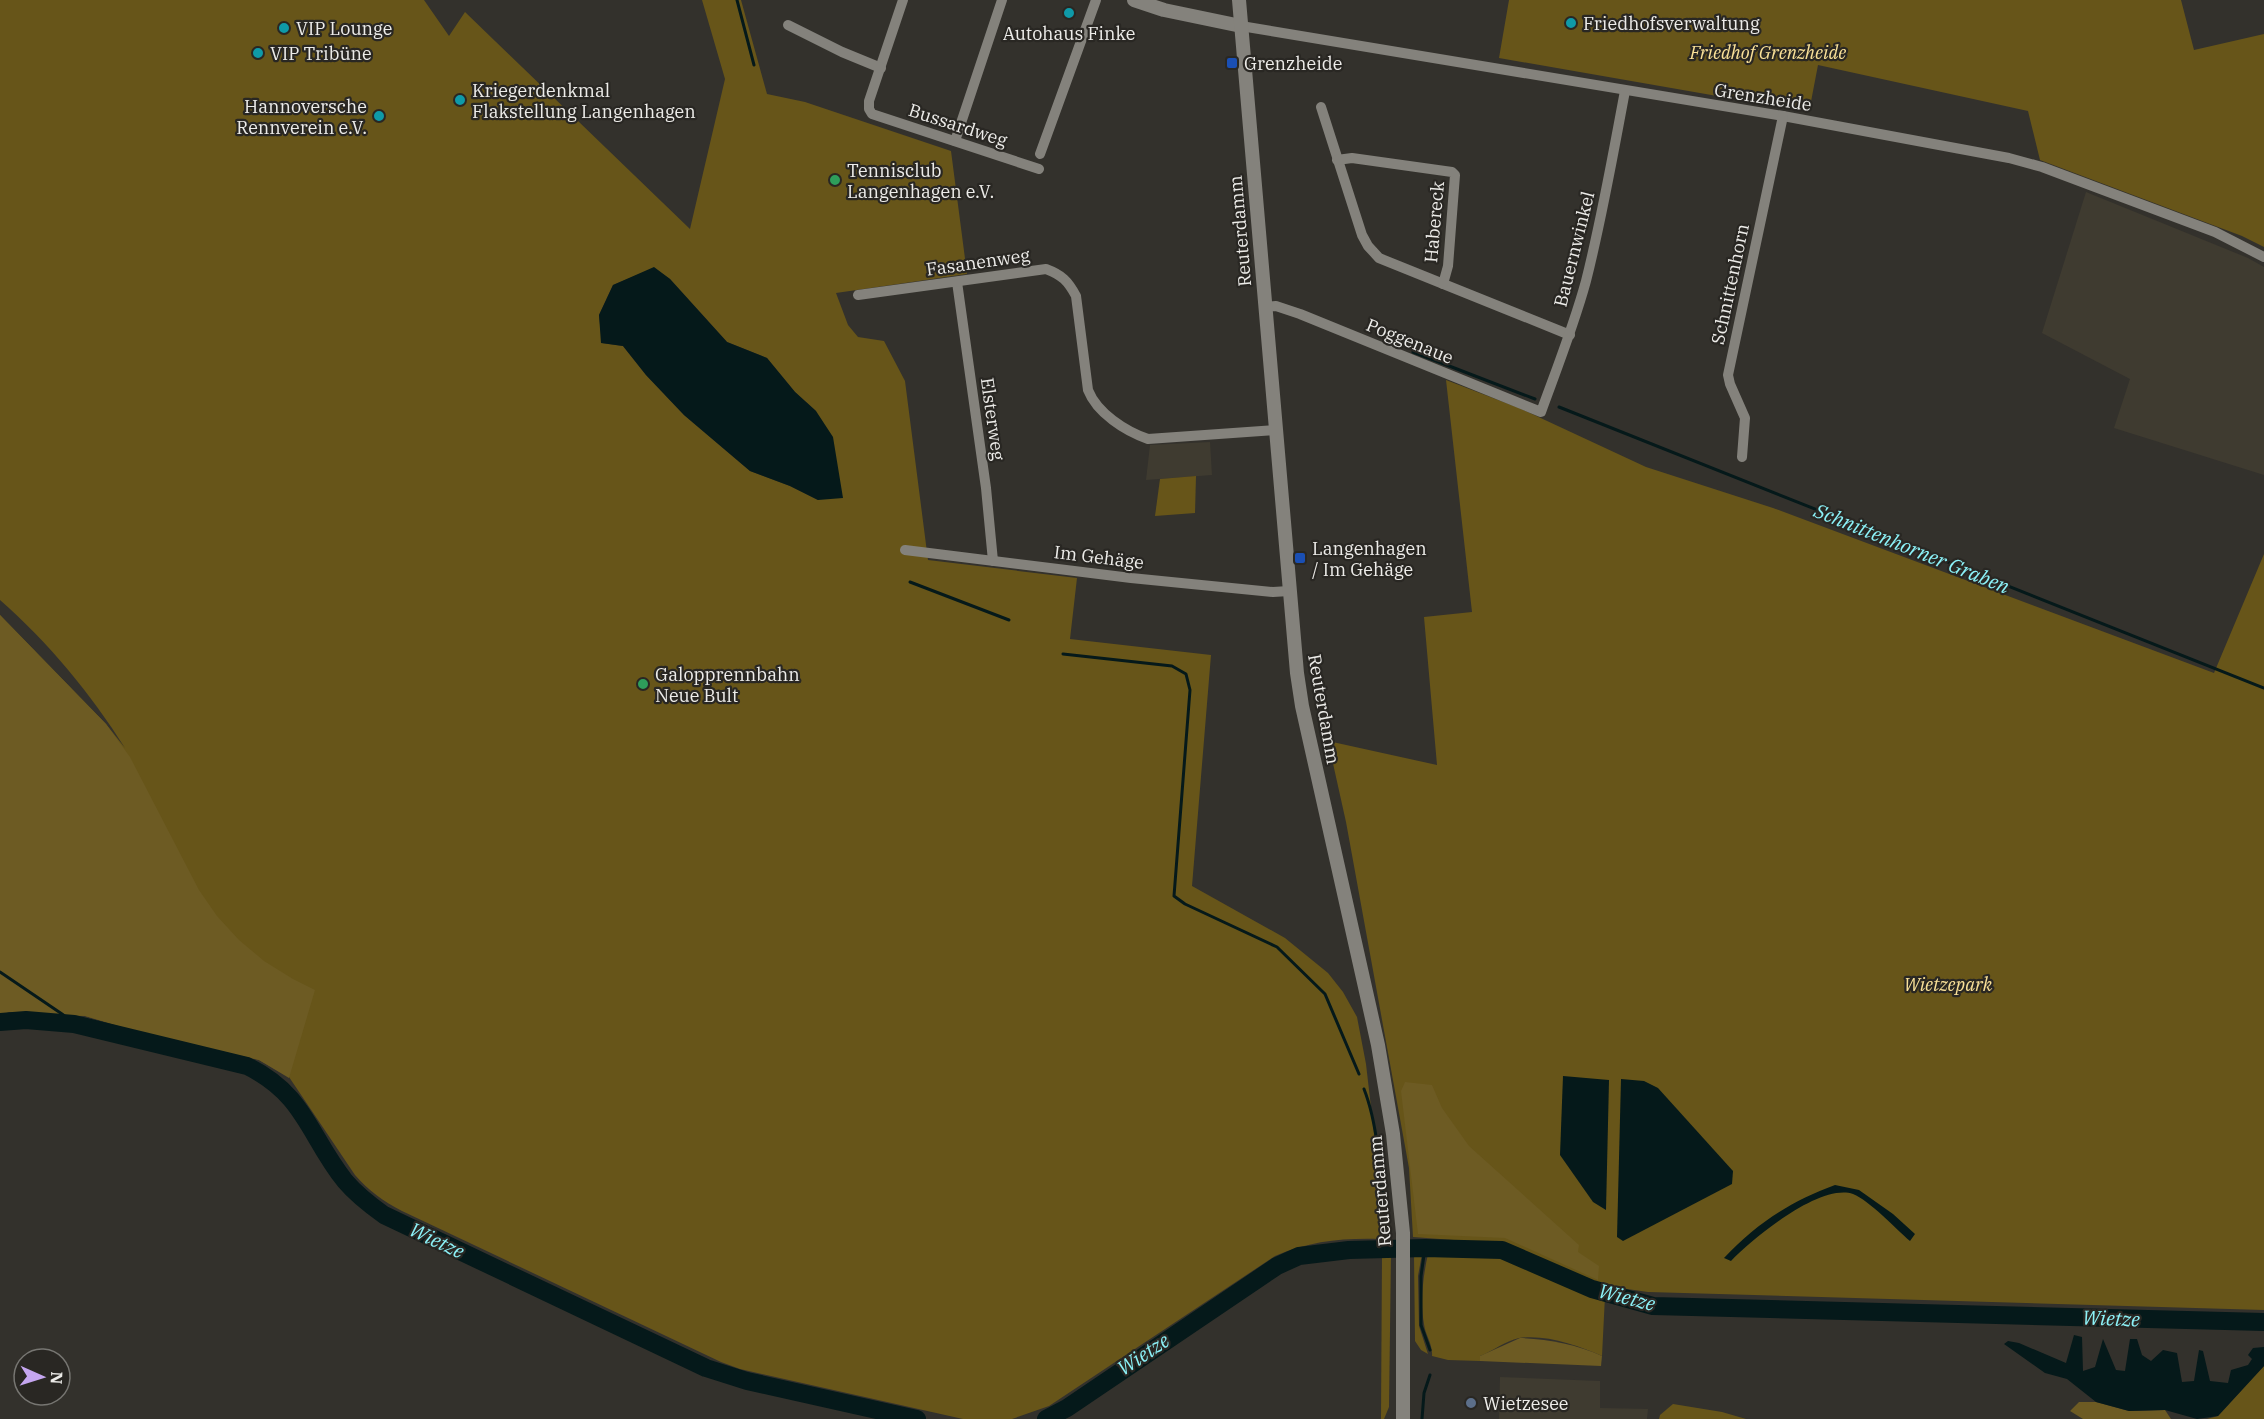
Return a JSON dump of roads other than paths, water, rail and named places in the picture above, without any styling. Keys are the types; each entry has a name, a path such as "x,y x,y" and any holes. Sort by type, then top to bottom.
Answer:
{"street":[{"path":"788,25 842,52 881,68 903,0"},
{"path":"955,141 1002,0"},
{"path":"1040,154 1096,0"},
{"path":"1134,0 1164,10 1241,26"},
{"name":"Reuterdamm","path":"1239,0 1297,673 1302,706 1385,1083 1398,1175 1404,1263 1403,1419"},
{"name":"Grenzheide","path":"1241,26 1783,116 2009,158 2042,167 2215,232 2264,257"},
{"name":"Bussardweg","path":"881,68 869,101 872,114 1039,169"},
{"name":"Bauernwinkel","path":"1541,412 1569,335 1600,224 1625,91"},
{"name":"Habereck","path":"1322,107 1362,235 1379,258 1569,335"},
{"name":"Schnittenhorn","path":"1742,457 1745,418 1728,375 1783,116"},
{"name":"Habereck","path":"1337,160 1352,158 1452,172 1455,175 1448,266 1443,284"},
{"name":"Fasanenweg","path":"858,295 1043,269 1060,274 1070,283 1076,296 1088,390 1092,401 1099,409 1138,435 1154,439 1275,430"},
{"name":"Elsterweg","path":"957,282 986,489 993,561"},
{"name":"Poggenaue","path":"1265,307 1276,306 1300,314 1541,412"},
{"name":"Im Gehäge","path":"905,550 1154,580 1273,592 1289,591"}],"waterway":[{"path":"737,0 754,65"},
{"name":"Schnittenhorner Graben","path":"1413,352 1535,399"},
{"name":"Schnittenhorner Graben","path":"1559,407 2264,688"},
{"path":"910,582 1009,620"},
{"path":"1063,654 1172,666 1186,674 1190,690 1174,896 1185,904 1277,947 1325,994 1359,1074"},
{"path":"0,972 74,1024"},
{"name":"Wietze","path":"0,1022 26,1020 74,1024 247,1066 282,1089 304,1117 345,1181 384,1215 706,1368 747,1381 917,1419"},
{"path":"1364,1089 1370,1106 1377,1145 1387,1247"},
{"path":"1425,1248 1421,1276 1421,1325 1430,1350"},
{"name":"Wietze","path":"1046,1419 1067,1408 1277,1266 1299,1256 1349,1250 1425,1248 1502,1250 1592,1289 1653,1306 2264,1322"},
{"path":"1422,1419 1424,1393 1430,1375"}],"place":[{"name":"Autohaus Finke","path":"1069,13"},
{"name":"Friedhofsverwaltung","path":"1571,23"},
{"name":"VIP Lounge","path":"284,28"},
{"name":"VIP Tribüne","path":"258,53"},
{"name":"Grenzheide","path":"1232,63"},
{"name":"Kriegerdenkmal Flakstellung Langenhagen","path":"460,100"},
{"name":"Hannoversche Rennverein e.V.","path":"379,116"},
{"name":"Tennisclub Langenhagen e.V.","path":"835,180"},
{"name":"Langenhagen / Im Gehäge","path":"1300,558"},
{"name":"Galopprennbahn Neue Bult","path":"643,684"},
{"name":"Wietzesee","path":"1471,1403"}],"park label":[{"name":"Friedhof Grenzheide","path":"1768,52"},
{"name":"Wietzepark","path":"1948,984"}]}
